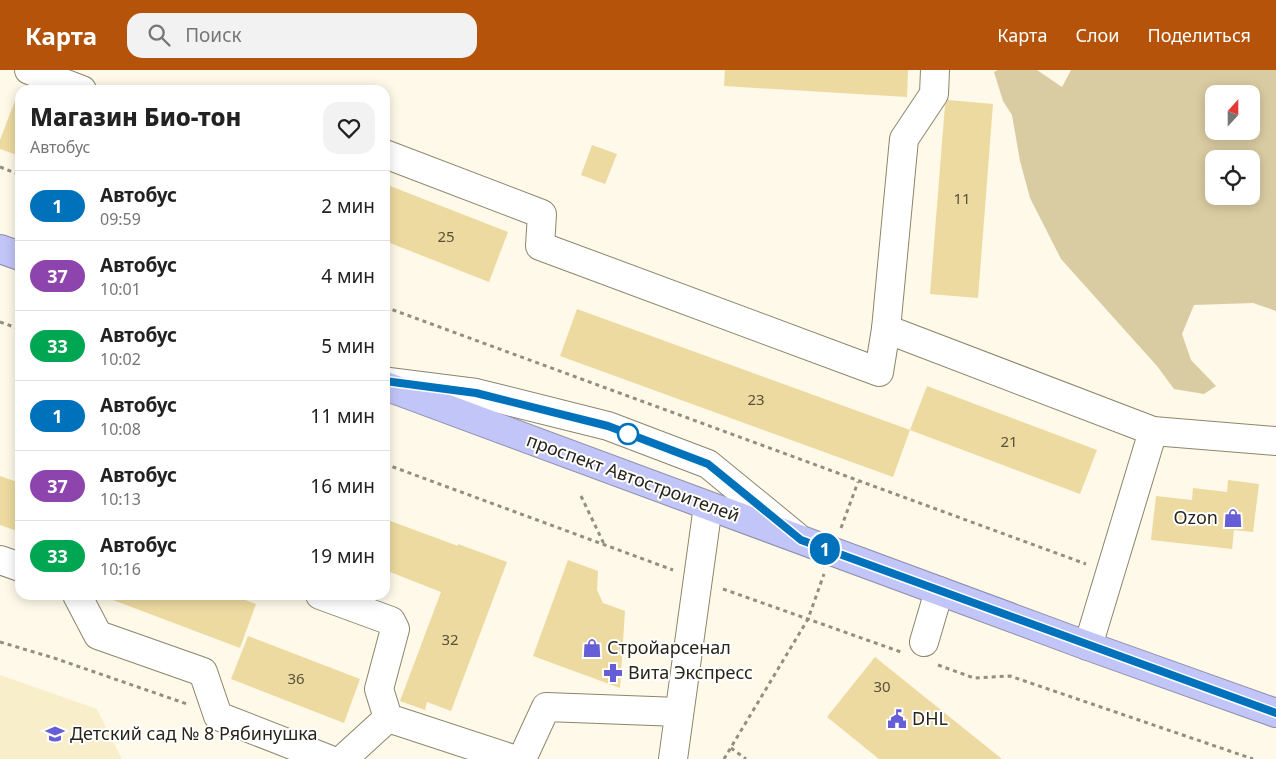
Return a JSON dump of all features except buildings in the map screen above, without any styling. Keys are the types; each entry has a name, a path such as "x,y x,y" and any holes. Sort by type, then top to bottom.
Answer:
{"highway":[{"path":"0,249 15,254"},
{"name":"проспект Автостроителей","path":"390,388 1088,646 1276,713"}],"street":[{"path":"30,70 69,85"},
{"path":"390,156 542,214 540,246 879,372 886,329 904,139 934,94 935,70"},
{"path":"886,329 1153,431 1276,442"},
{"path":"390,382 476,393 608,426 699,460 708,464 801,540"},
{"path":"1088,646 1153,431"},
{"path":"676,757 679,712 696,580 708,506"},
{"path":"0,560 15,566"},
{"path":"923,654 939,591"},
{"path":"80,600 98,635 203,672 218,716 328,759"},
{"path":"334,600 391,621 395,630 379,689 388,718"},
{"path":"522,759 546,707 679,712"},
{"path":"343,759 388,718"},
{"path":"388,718 513,759"}],"path":[{"path":"0,167 15,172"},
{"path":"390,309 1110,573"},
{"path":"0,322 15,327"},
{"path":"390,466 604,544 696,580 808,619 923,654 974,678 1010,676 1254,759"},
{"path":"724,759 808,619 858,482"},
{"path":"581,496 604,544"},
{"path":"0,642 54,658 218,716"},
{"path":"731,748 746,759"}],"shaded area":[{"path":"998,70 1037,70 1062,87 1071,70 1276,70 1276,311 1253,303 1194,305 1182,334 1191,360 1216,386 1204,394 1174,389 1157,366 1061,259 1030,198 1020,161 1012,115 1003,101 994,72"},
{"name":"Детский сад № 8 Рябинушка","path":"0,675 97,709 122,759 0,759"}],"bus line":[{"name":"1","path":"390,382 476,393 608,426 708,464 801,540 1276,713"}],"place":[{"name":"Ozon","path":"1233,518"},
{"name":"Стройарсенал","path":"592,648"},
{"name":"Вита Экспресс","path":"613,673"},
{"name":"DHL","path":"897,719"},
{"name":"Детский сад № 8 Рябинушка","path":"55,734"}]}
